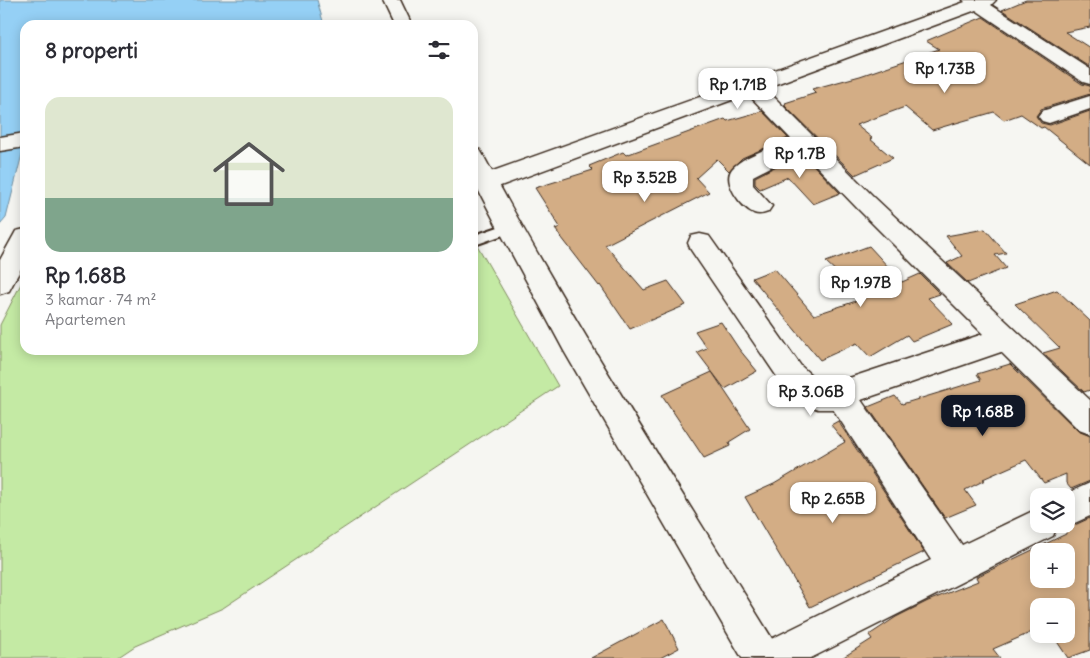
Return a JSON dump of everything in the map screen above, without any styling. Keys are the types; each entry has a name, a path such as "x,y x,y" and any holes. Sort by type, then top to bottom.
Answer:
{"main road":[{"path":"391,0 401,20"},
{"path":"487,182 752,86 978,1 1090,78"},
{"path":"752,86 866,203 1090,420"},
{"path":"1049,116 1090,102"},
{"path":"760,206 742,188 741,173 805,140"},
{"path":"0,144 20,141"},
{"path":"478,166 579,351 763,658"},
{"path":"700,243 790,375 814,396 827,398 1005,339"},
{"path":"0,284 20,247"},
{"path":"840,394 956,567"},
{"path":"1075,506 1090,499"},
{"path":"772,658 1030,530"}],"lane":[{"path":"478,239 510,228"}],"green space":[{"path":"478,247 558,386 223,608 135,646 117,658 0,658 0,325 20,286 20,355 478,355"}],"water":[{"path":"0,0 317,0 323,20 20,20 20,162 6,218 0,225"}],"building":[{"path":"1026,0 1090,0 1090,27 1065,32 1090,48 1090,67 1002,10"},
{"path":"983,17 1082,84 1090,86 1090,94 1041,109 1036,116 1041,123 1050,125 1090,111 1090,164 1044,127 1041,128 1021,114 1004,120 994,112 932,130 905,107 856,125 893,158 855,175 784,105 785,103 816,93 812,89 860,76 939,49 926,41"},
{"path":"762,111 788,138 742,158 729,171 717,159 696,178 709,192 605,245 644,290 668,281 686,305 630,329 600,285 555,229 560,227 535,188 593,170 589,166 623,152 626,155 725,119 727,121"},
{"path":"802,153 840,193 813,204 788,177 760,189 755,184 755,177"},
{"path":"985,229 1006,253 995,255 1006,268 968,283 947,263 962,256 946,236"},
{"path":"869,246 902,282 920,274 940,294 928,298 953,324 912,341 907,335 870,357 857,343 820,360 752,278 775,269 814,315 865,298 826,262"},
{"path":"1057,290 1090,321 1090,390 1084,392 1043,353 1060,348 1015,304"},
{"path":"721,322 757,371 725,389 697,352 707,348 695,331"},
{"path":"1010,364 1078,431 1090,436 1090,481 1070,488 1066,483 1066,474 1044,483 1026,460 983,479 985,480 965,490 976,505 945,518 868,407 895,396 902,404 981,380 977,374"},
{"path":"712,372 750,429 729,442 730,446 704,458 662,395"},
{"path":"838,421 924,552 810,607 745,497 774,484 845,442 831,425"},
{"path":"1090,518 1090,650 1068,658 1058,643 1075,643 1075,598 1030,598 1030,633 993,649 1000,658 842,658 872,639 869,635 896,617 928,601 978,581 976,577 1030,551 1030,588 1075,588 1075,543 1047,543 1066,534 1075,533 1075,525"},
{"path":"664,619 679,648 660,658 591,658"}]}
